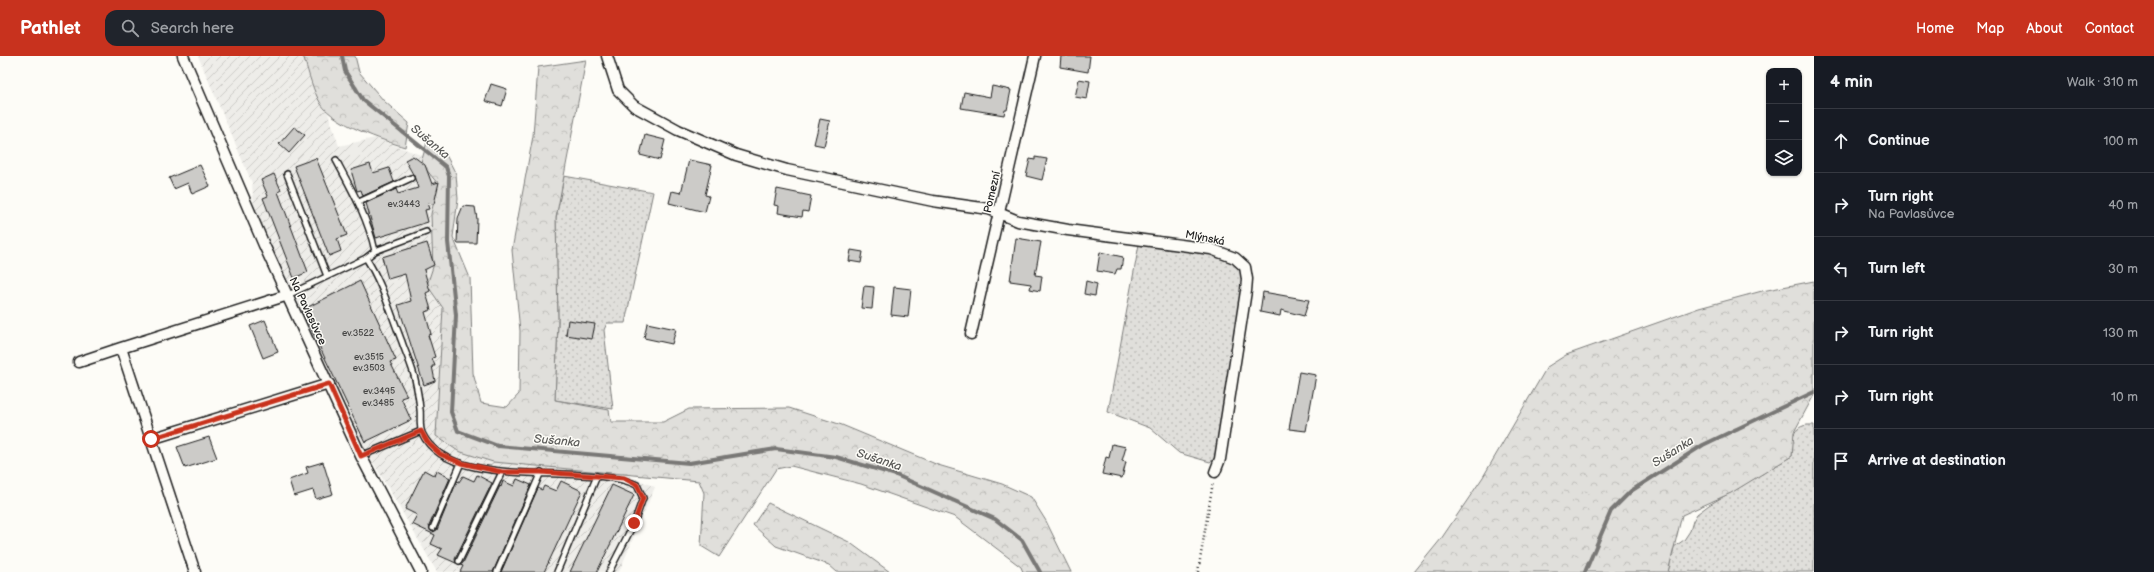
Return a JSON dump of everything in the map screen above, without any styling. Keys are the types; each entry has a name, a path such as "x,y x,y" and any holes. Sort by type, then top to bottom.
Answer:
{"street":[{"name":"Na Pavlasůvce","path":"183,56 264,245 288,294 361,456 421,572"},
{"name":"Mlýnská","path":"607,56 618,90 634,106 678,130 736,155 787,170 1000,213 1018,221 1068,230 1211,249 1235,258 1245,267 1247,279 1246,291 1220,459 1215,472"},
{"name":"Pomezní","path":"971,334 1035,56"},
{"path":"79,362 288,294"},
{"path":"121,348 195,572"},
{"path":"151,439 329,384"}],"lane":[{"path":"336,160 359,202 372,235 375,252"},
{"path":"287,174 327,276"},
{"path":"359,202 411,178"},
{"path":"288,294 366,258 375,252 426,232"},
{"path":"366,258 388,306 415,377 420,407 421,431 428,443 440,454 461,463 502,472 541,472 624,478 637,485 643,498 634,523 610,572"},
{"path":"361,456 421,431"},
{"path":"433,528 461,463"},
{"path":"459,561 502,472"},
{"path":"497,572 541,472"},
{"path":"557,572 597,476"}],"path":[{"path":"1198,572 1215,472"}],"shaded area":[{"path":"198,56 296,56 304,58 311,83 322,105 327,110 339,146 375,138 426,157 438,184 433,267 427,285 443,308 436,436 533,466 623,473 655,487 619,572 437,572 363,445 254,208 252,183"}],"green space":[{"path":"301,56 355,56 359,72 384,101 409,123 405,147 360,131 327,111 318,99 304,58"},
{"path":"586,60 556,218 558,321 555,400 609,410 611,422 663,422 689,409 789,408 842,425 938,465 1002,484 1031,497 1046,521 1071,572 1023,572 1021,567 955,517 861,484 791,466 776,469 719,557 701,546 704,493 699,481 493,462 458,451 436,436 443,308 427,285 433,267 431,214 438,184 421,163 427,142 445,153 456,174 458,199 453,237 470,278 473,373 481,403 507,407 519,394 520,331 512,250 533,136 538,67"},
{"path":"564,176 653,192 625,323 607,323 604,330 613,409 555,400 558,321 556,218"},
{"path":"1140,239 1211,249 1245,267 1220,454 1210,462 1179,453 1150,428 1108,412"},
{"path":"1814,281 1814,395 1794,432 1792,456 1731,493 1682,515 1668,572 1414,572 1441,539 1483,477 1547,367 1566,355 1699,308 1762,291"},
{"path":"1807,425 1814,425 1814,572 1668,572 1674,547 1684,540 1690,531 1697,514 1709,505 1792,456 1795,432"},
{"path":"768,503 849,542 890,572 837,572 829,565 776,546 753,525"}],"building":[{"path":"1061,56 1090,56 1088,72 1060,67"},
{"path":"1079,79 1090,81 1087,99 1075,97"},
{"path":"491,84 507,89 502,106 485,101"},
{"path":"992,86 1011,90 1007,110 1005,110 1004,115 961,108 964,92 990,97"},
{"path":"820,119 830,121 824,146 814,144"},
{"path":"294,127 305,135 289,153 279,144"},
{"path":"645,135 665,140 660,160 640,155"},
{"path":"413,156 425,165 432,184 439,182 434,204 427,203 429,209 425,210 428,222 376,238 366,203 396,189 398,194 418,188 414,176 405,160"},
{"path":"1035,157 1047,159 1042,180 1026,176 1030,159 1035,160"},
{"path":"316,158 347,235 337,239 341,251 329,256 294,166"},
{"path":"689,160 712,165 705,195 709,196 705,212 669,203 672,191 681,193"},
{"path":"370,164 373,173 389,168 394,182 363,196 361,190 357,191 351,170"},
{"path":"200,165 210,186 192,194 188,183 174,189 169,178"},
{"path":"274,174 281,190 278,192 308,272 294,278 263,198 268,196 261,180"},
{"path":"777,189 811,196 808,212 803,211 802,217 778,213 779,206 774,205"},
{"path":"463,206 475,207 477,219 476,243 457,243 458,218"},
{"path":"1016,238 1041,242 1035,275 1042,276 1040,291 1030,289 1031,284 1010,281"},
{"path":"427,243 434,265 424,270 430,291 426,293 431,310 425,312 431,334 428,335 435,357 432,358 435,366 432,366 435,381 424,385 398,305 411,301 405,274 388,279 382,257"},
{"path":"851,250 863,252 861,263 849,261"},
{"path":"1100,252 1123,257 1121,269 1117,269 1115,274 1097,271"},
{"path":"360,281 396,360 390,362 407,396 401,398 411,420 365,442 302,310"},
{"path":"1086,281 1097,284 1095,296 1084,294"},
{"path":"864,286 874,287 872,309 861,308"},
{"path":"894,287 911,289 908,317 891,315"},
{"path":"1263,292 1309,300 1304,316 1281,310 1280,316 1260,312"},
{"path":"265,320 278,352 263,358 250,326"},
{"path":"568,320 595,324 592,339 566,335"},
{"path":"647,323 676,329 672,344 644,338"},
{"path":"1299,372 1316,375 1306,431 1289,429"},
{"path":"209,437 217,458 185,468 177,447"},
{"path":"1112,444 1126,447 1122,461 1126,462 1122,478 1102,474 1106,457 1109,458"},
{"path":"323,462 333,494 316,499 313,490 294,496 289,480 308,473 306,467"},
{"path":"424,470 435,476 437,471 450,478 429,526 432,532 437,530 457,481 459,482 463,476 474,481 477,475 492,483 455,559 456,563 438,555 442,549 431,544 435,535 412,524 417,515 405,509"},
{"path":"517,479 531,485 493,572 460,572 463,566 460,565 463,563 503,481 514,486"},
{"path":"561,481 582,491 544,572 501,572 538,488 542,490 544,486 556,491"},
{"path":"612,485 634,495 597,572 570,572"}],"waterway":[{"name":"Sušanka","path":"342,56 345,71 363,100 446,167 449,176 448,242 456,315 451,412 458,431 498,446 689,463 776,449 836,457 896,475 995,519 1022,540 1040,572"},
{"name":"Sušanka","path":"1585,572 1611,511 1631,491 1703,445 1814,392"}],"route":[{"path":"151,439 329,384 361,456 421,431 428,443 440,454 461,463 502,472 541,472 624,478 637,485 643,498 634,523"}]}
